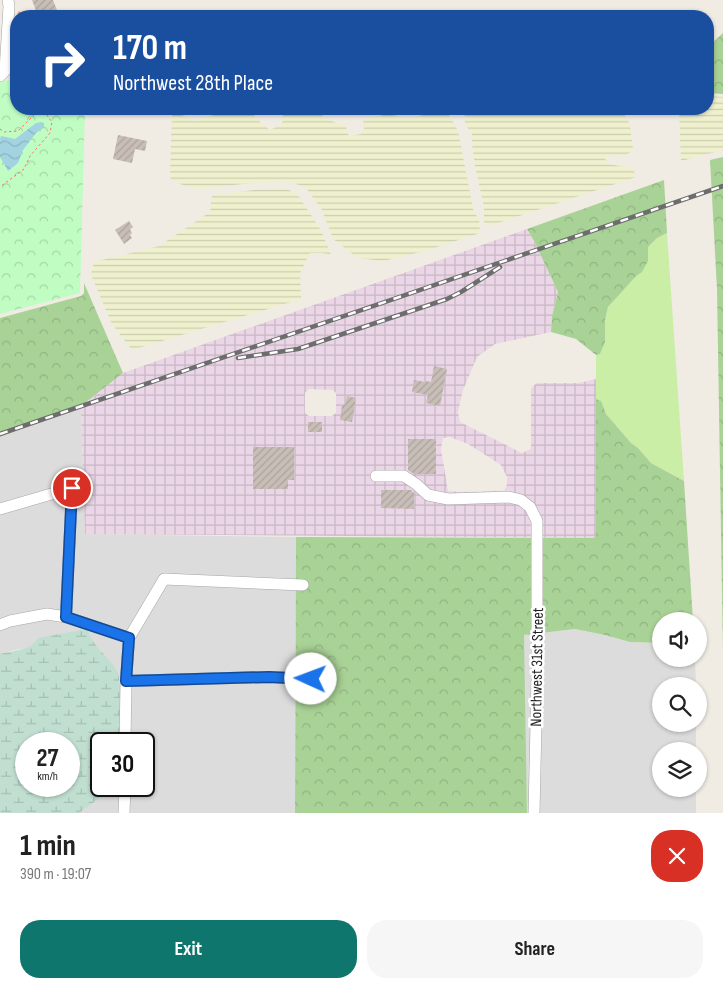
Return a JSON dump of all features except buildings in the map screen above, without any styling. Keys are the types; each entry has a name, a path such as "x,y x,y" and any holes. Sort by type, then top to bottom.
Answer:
{"street":[{"path":"0,76 5,71 8,6"},
{"name":"Northwest 31st Street","path":"376,476 404,476 428,495 448,498 509,498 521,500 530,507 537,521 537,679 534,813"},
{"path":"0,509 72,488 66,617"},
{"path":"125,732 129,638 164,579 303,585"},
{"path":"0,625 10,621 47,614 66,617 129,638"},
{"path":"126,681 269,677 311,679"},
{"path":"124,813 125,797"}],"path":[{"path":"0,129 4,132 18,131 33,115"},
{"path":"0,187 24,169 30,156 50,133 52,122 47,115"}],"shaded area":[{"path":"527,229 558,292 552,316 551,332 495,344 477,357 463,390 458,412 460,422 522,453 531,449 531,388 537,383 579,383 596,379 596,538 85,534 81,406 123,373","holes":["309,389 333,390 336,393 336,413 332,416 309,416 305,413 305,393","450,437 468,444 501,465 507,477 505,491 448,491 441,449 443,438"]},
{"path":"81,406 85,534 296,537 295,813 129,813 129,797 155,797 155,732 130,732 133,639 71,614 76,490 0,505 0,437"},
{"path":"67,493 62,612 0,621 0,513"},
{"path":"47,618 61,620 124,640 120,724 118,672 94,643 87,629 35,643 27,648 0,654 0,629"},
{"path":"575,629 630,642 652,643 652,667 695,667 696,677 652,677 652,732 696,732 696,742 652,742 652,797 696,797 696,813 527,813 523,635"},
{"path":"101,797 120,797 120,813 79,813"}],"green space":[{"path":"723,33 723,94 714,93 714,41"},
{"path":"0,80 10,81 10,115 85,115 80,293 0,314"},
{"path":"714,96 723,97 723,150 681,161 679,115 714,115"},
{"path":"172,115 181,115 194,121 210,116 254,115 270,130 282,124 283,115 322,115 326,119 345,124 349,136 361,134 364,129 363,120 384,115 410,119 423,115 449,115 458,131 474,213 479,218 480,233 425,251 383,261 358,258 333,239 322,210 306,188 289,181 197,189 180,184 170,178"},
{"path":"464,115 625,115 630,125 633,150 625,156 614,154 605,158 607,164 633,168 636,177 489,226 484,222 484,207 475,166 472,134 465,124"},
{"path":"723,157 723,653 717,289 710,160"},
{"path":"664,180 667,233 657,238 648,247 648,261 642,272 636,276 608,307 605,320 605,342 600,354 596,355 576,339 551,332 552,316 558,292 527,229"},
{"path":"285,188 298,195 322,232 331,255 310,253 300,273 301,299 132,350 112,324 91,275 94,262 159,246 210,212 212,195"},
{"path":"667,233 684,481 651,463 606,414 596,399 596,355 600,354 605,342 605,320 608,307 648,261 648,247 657,238"},
{"path":"84,283 123,373 81,406 0,437 0,318 81,296 84,293"},
{"path":"596,399 601,401 606,414 651,463 684,481 692,612 652,612 652,643 630,642 575,629 524,635 527,813 295,813 296,537 596,538"},
{"path":"87,629 94,643 118,672 121,732 90,732 90,797 101,797 79,813 0,813 0,654 26,648 38,638"}],"water":[{"path":"36,123 44,123 44,127 36,133 23,150 18,163 8,171 0,157 1,136 15,139"}],"railway":[{"path":"0,434 723,186"},
{"path":"238,358 298,349 447,299 500,267"}],"route":[{"path":"72,488 66,617 129,638 126,681 269,677 311,679"}]}
